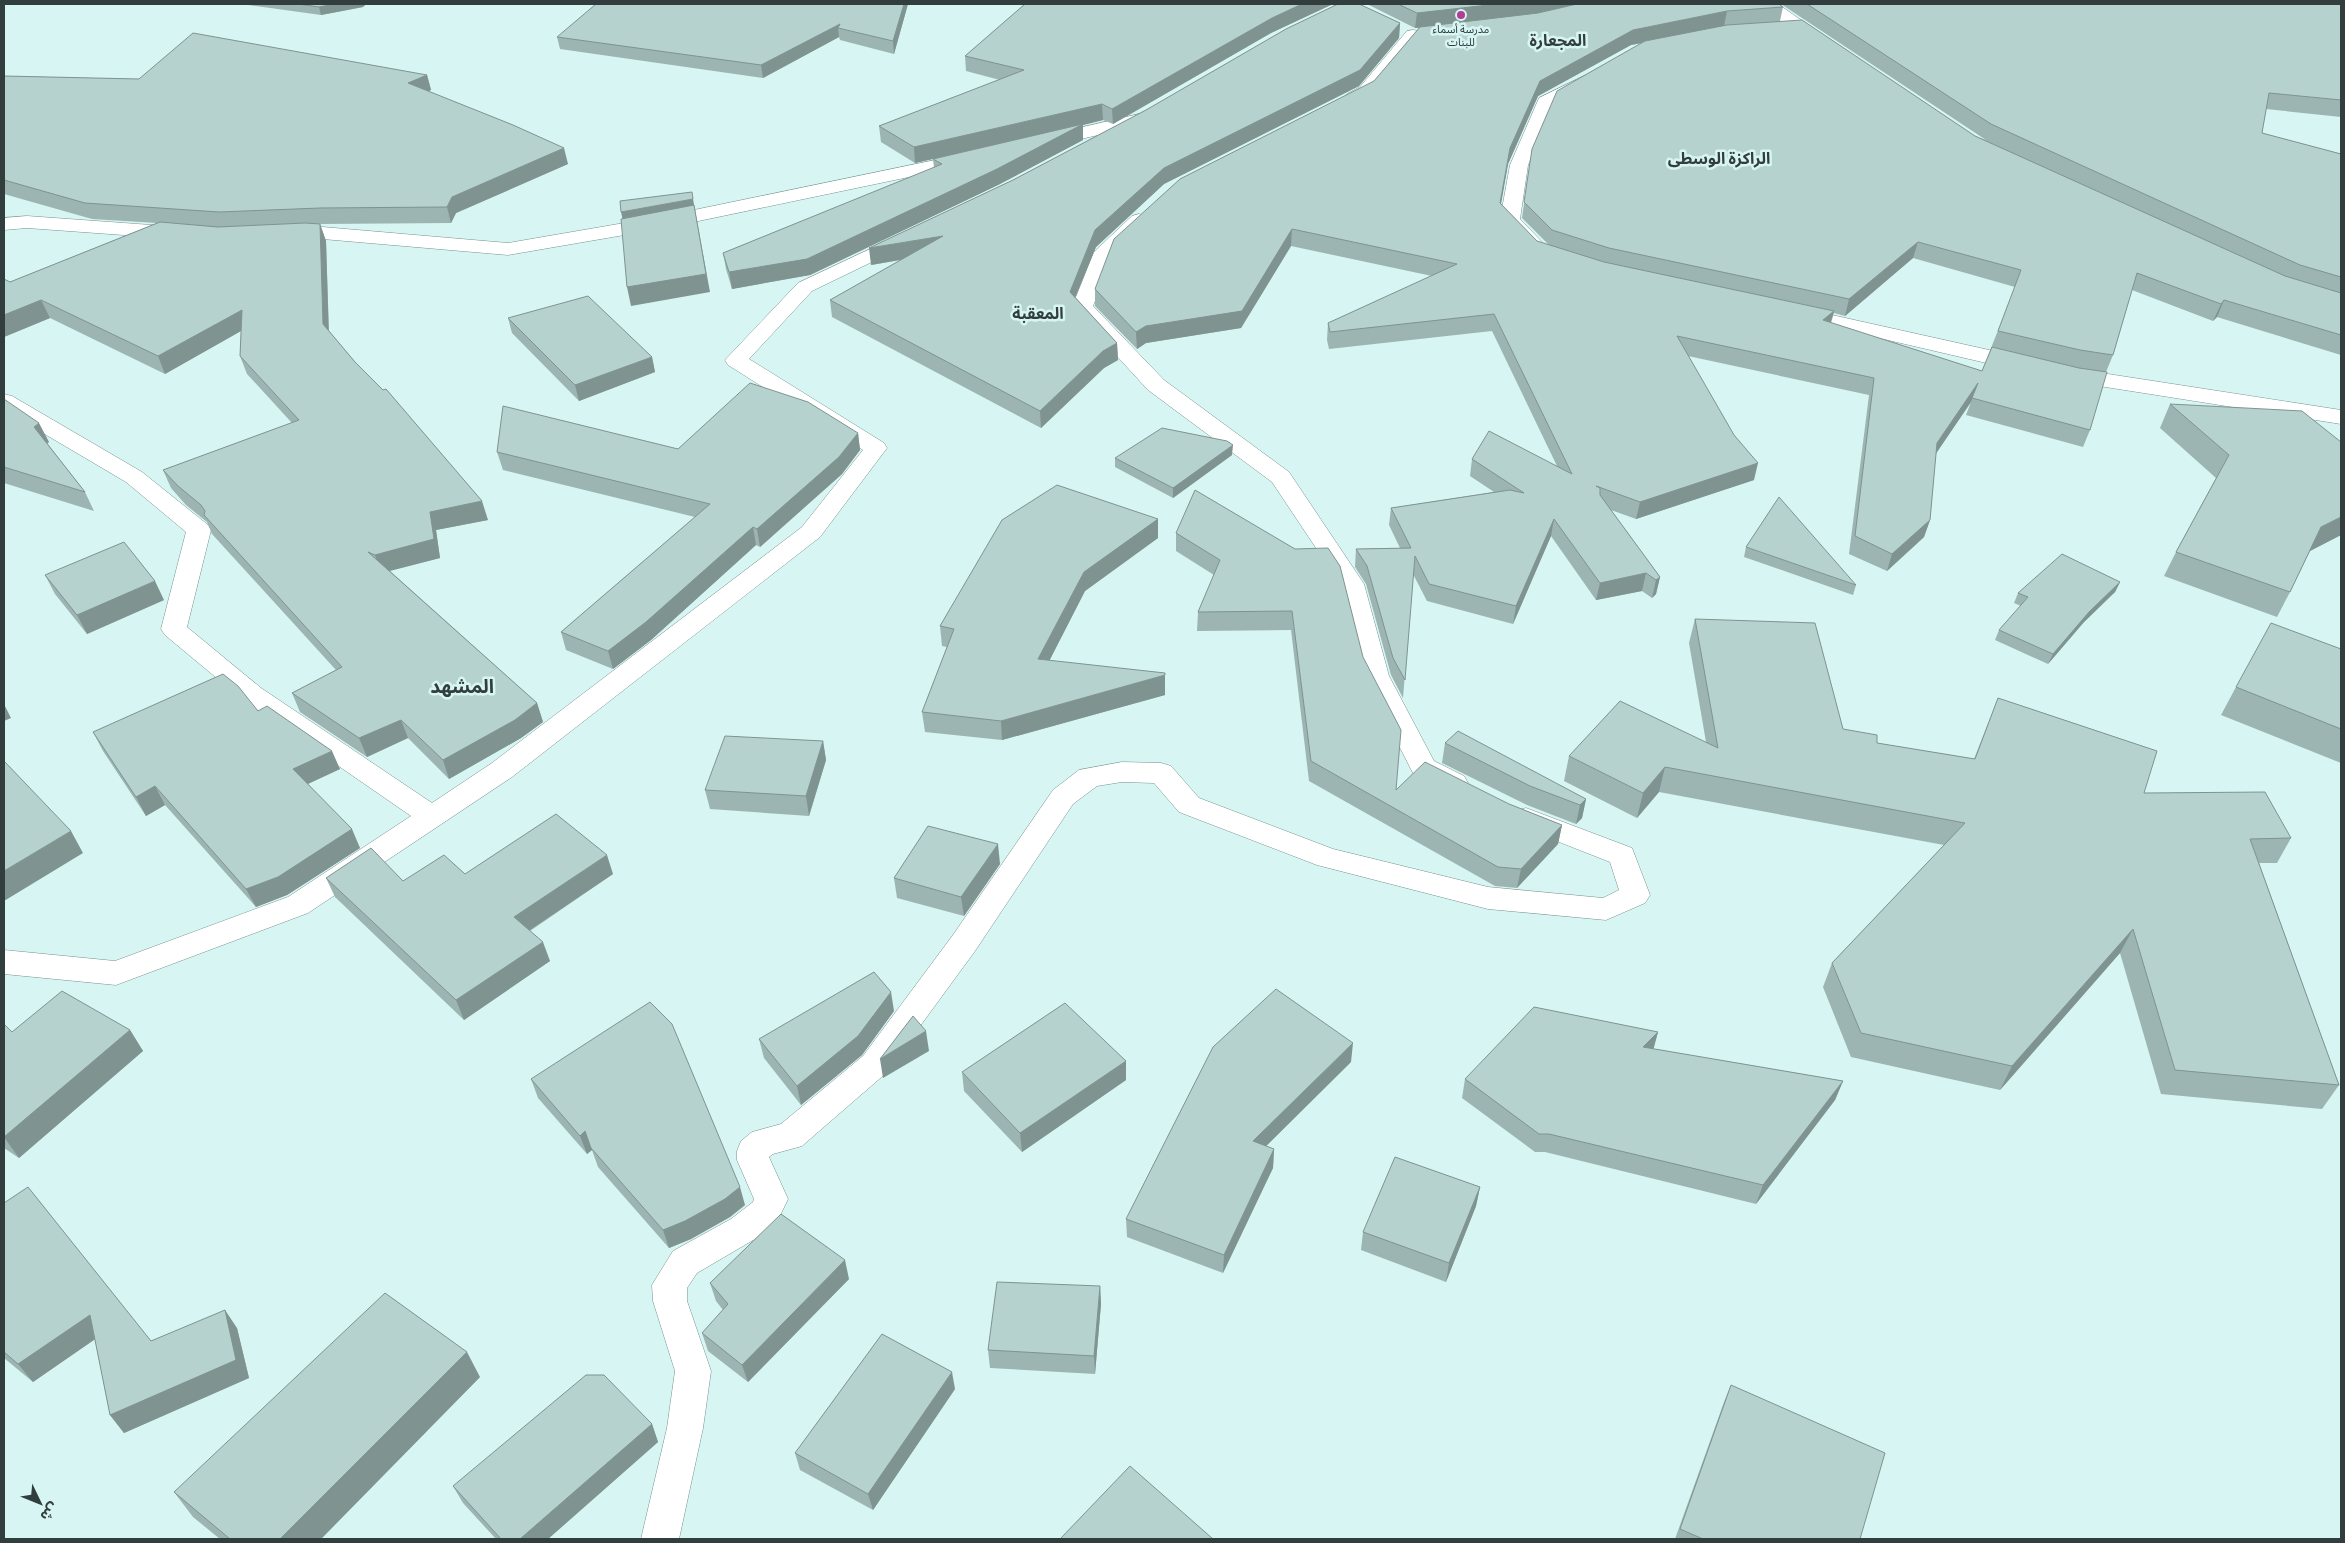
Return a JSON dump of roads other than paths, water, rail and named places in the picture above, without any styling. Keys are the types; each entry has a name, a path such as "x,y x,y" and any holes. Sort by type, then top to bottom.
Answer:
{"street":[{"path":"1767,4 1835,50"},
{"path":"1773,30 1803,28"},
{"path":"1330,109 1366,91 1414,32"},
{"path":"1551,254 1542,252 1510,220 1519,165 1545,102 1604,70"},
{"path":"1025,146 1147,115 1080,151"},
{"path":"273,234 311,232 508,249 665,222 987,155"},
{"path":"1152,208 1104,252 1082,307 1156,385 1281,477 1352,584 1376,676 1424,768 1474,793"},
{"path":"4,224 27,222 195,234"},
{"path":"4,962 116,973 298,905 502,770 811,532 876,448 736,360 805,287 919,232"},
{"path":"1776,309 2049,370 2341,416"},
{"path":"4,400 134,477 199,530 174,629 252,694 431,816"},
{"path":"660,1539 685,1428 693,1371 670,1301 669,1285 685,1262 743,1229 765,1212 771,1199 753,1160 753,1151 764,1142 790,1136 874,1065 964,943 1063,798 1089,777 1122,772 1161,773 1189,805 1327,858 1488,898 1606,909 1635,895 1622,855 1507,810"}],"place":[{"name":"مدرسة أسماء للبنات","path":"1461,15"}],"district":[{"name":"المجعارة","path":"1558,40"},
{"name":"الراكزة الوسطى","path":"1719,158"},
{"name":"المعقبة","path":"1038,313"},
{"name":"المشهد","path":"462,686"}]}
